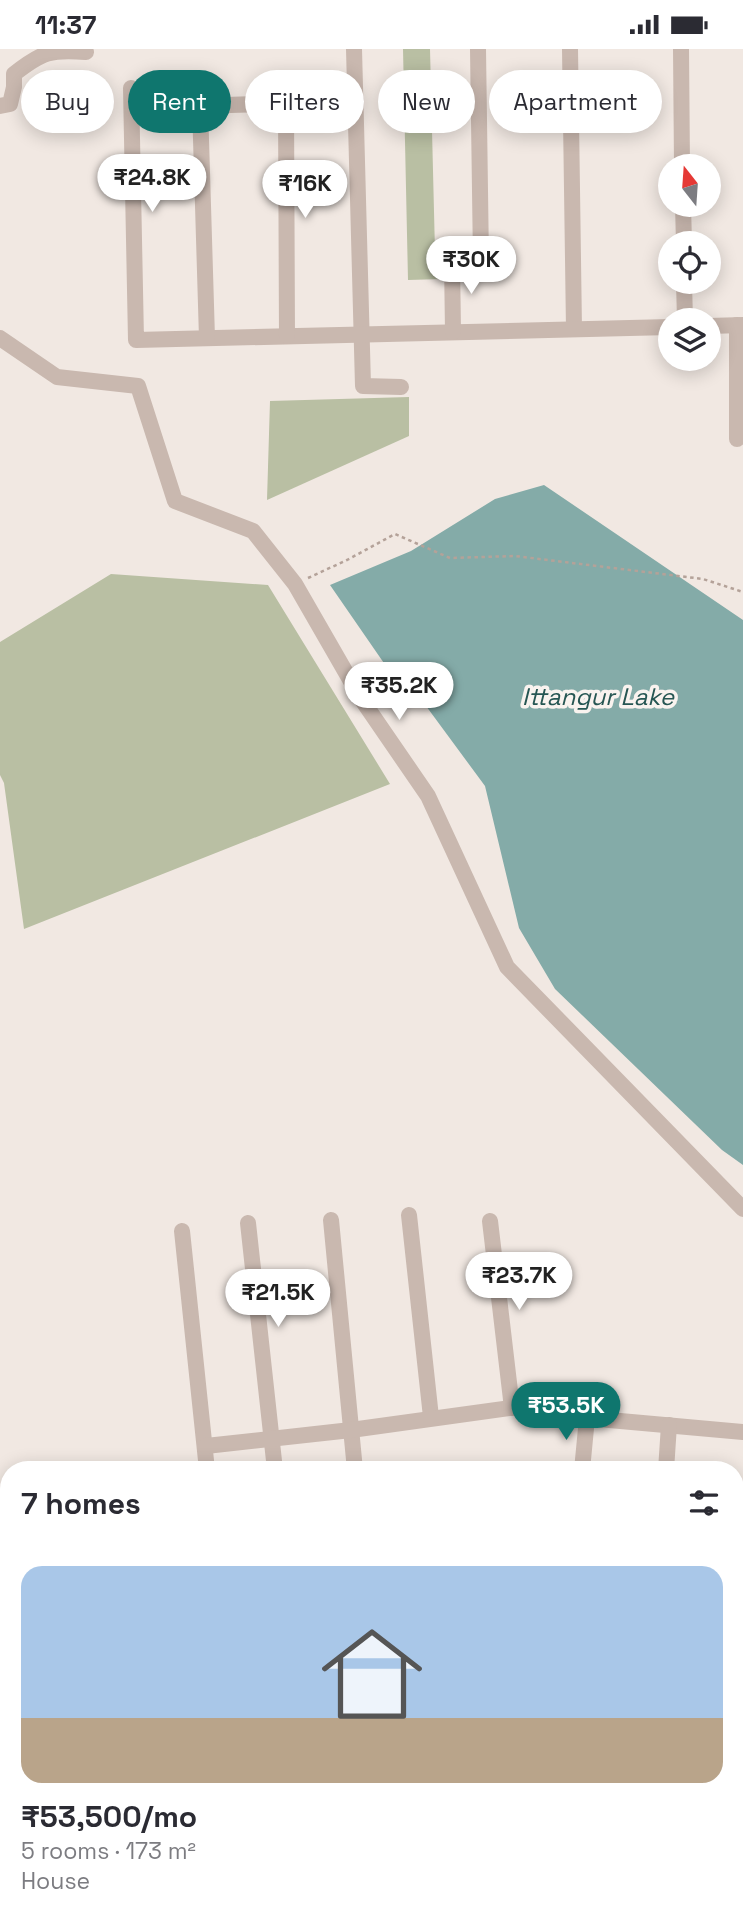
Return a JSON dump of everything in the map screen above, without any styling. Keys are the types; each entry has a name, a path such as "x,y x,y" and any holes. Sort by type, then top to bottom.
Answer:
{"street":[{"path":"0,106 10,104 14,74 36,57 60,49 86,52"},
{"path":"354,49 355,70"},
{"path":"453,332 452,261 481,261 478,49"},
{"path":"570,49 574,329"},
{"path":"681,49 682,154"},
{"path":"132,133 136,339 658,327"},
{"path":"201,133 207,338"},
{"path":"286,133 287,336"},
{"path":"357,133 363,386 401,387"},
{"path":"721,326 740,325 737,439"},
{"path":"0,338 57,377 138,386 175,501 253,531 295,584 359,697 428,796 507,967 743,1209"},
{"path":"409,1215 431,1417"},
{"path":"331,1220 354,1461"},
{"path":"490,1221 512,1408"},
{"path":"248,1223 274,1461"},
{"path":"182,1231 207,1461"},
{"path":"206,1446 512,1408 587,1418 743,1432"},
{"path":"583,1461 587,1418"},
{"path":"667,1461 669,1425"}],"path":[{"path":"295,584 395,534 450,558 515,557 703,579 743,592"}],"green space":[{"path":"403,49 430,49 431,70 403,70"},
{"path":"405,133 432,133 435,252 443,252 443,279 408,280"},
{"path":"409,397 409,436 267,500 270,401"},
{"path":"111,574 268,585 390,784 24,929 4,783 0,775 0,642"}],"water":[{"name":"Ittangur Lake","path":"544,485 743,620 743,1165 722,1150 555,989 519,928 485,786 415,691 388,669 330,585 411,551 495,499"}]}
